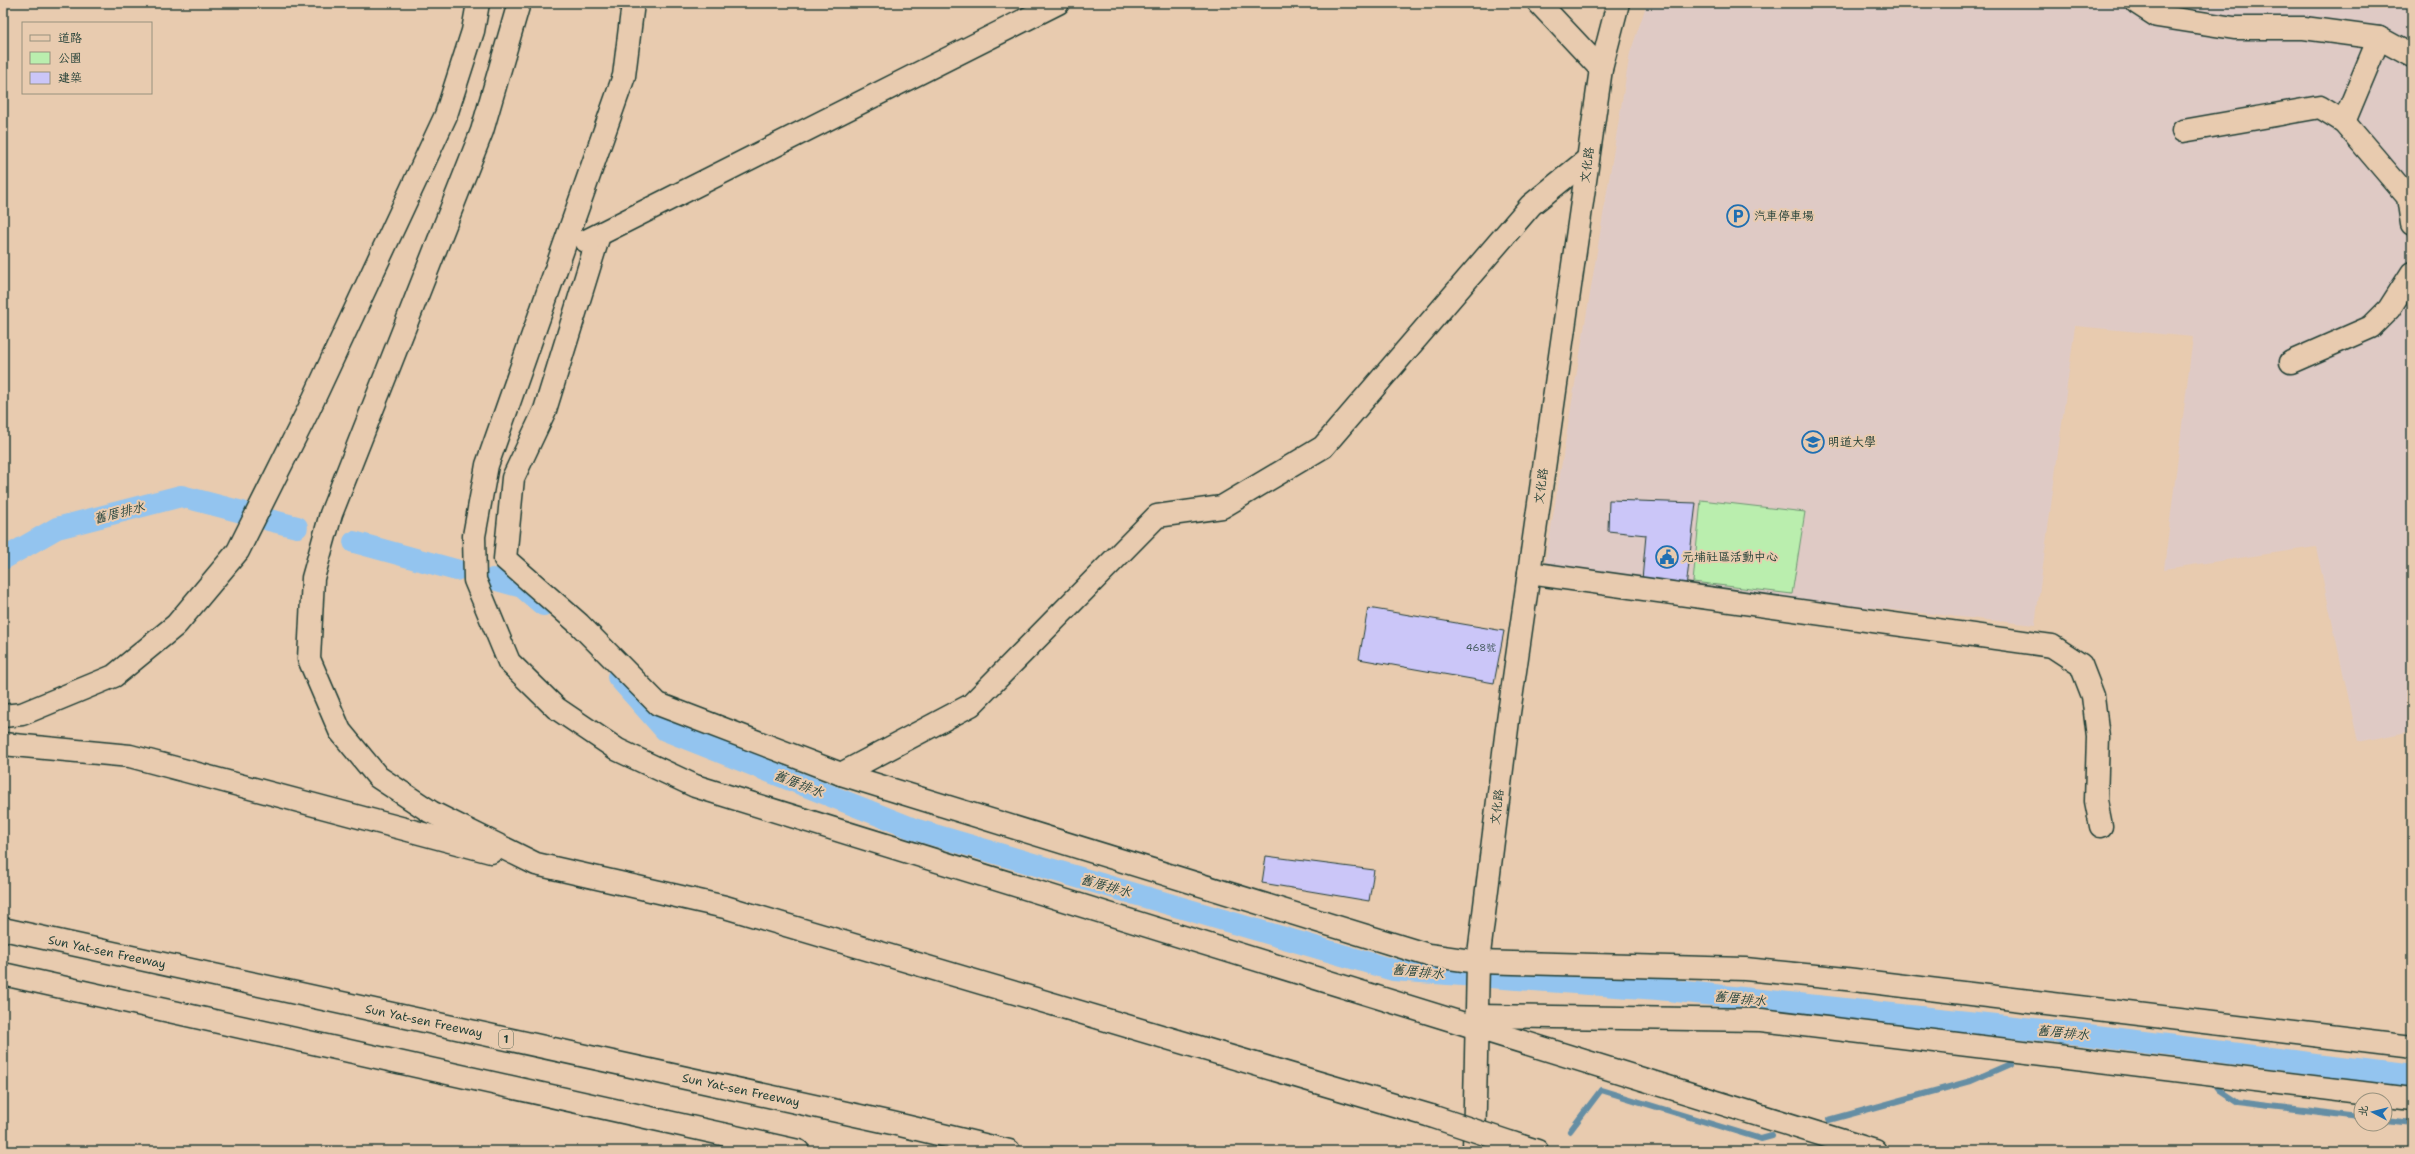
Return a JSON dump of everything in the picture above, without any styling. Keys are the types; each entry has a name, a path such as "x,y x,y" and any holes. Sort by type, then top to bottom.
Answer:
{"main road":[{"path":"3,716 22,714 114,676 176,625 238,551 309,409 446,115 473,31 478,3"},
{"path":"519,3 482,131 331,514 313,578 309,659 340,731 378,777 431,812 536,864"},
{"path":"633,3 624,76 487,464 474,536 475,580 510,662 556,708 618,750 695,786 1476,1017 1875,1151"},
{"path":"1539,3 1601,69"},
{"name":"文化路","path":"1476,1017 1478,966 1508,720 1601,69 1618,3"},
{"path":"2137,3 2157,16 2234,28 2304,28 2379,38 2412,56"},
{"path":"560,254 1047,6"},
{"path":"2344,122 2379,38"},
{"path":"2182,131 2320,107 2344,122 2408,197 2412,224"},
{"path":"841,774 970,705 1157,516 1222,507 1323,446 1531,205 1588,159"},
{"path":"598,235 545,410 513,478 505,560 579,624 658,704 841,774 1428,955 1478,966 1753,970 1854,980 2412,1047"},
{"path":"2291,362 2371,327 2389,309 2412,273"},
{"path":"1529,573 2052,646 2081,665 2092,696 2098,738 2096,801 2101,826"},
{"path":"3,744 130,756 536,864 725,907 1431,1116 1537,1151"},
{"name":"Sun Yat-sen Freeway","path":"3,929 892,1123 1009,1151"},
{"path":"3,974 798,1151"},
{"path":"1476,1017 1761,1020 2412,1099"},
{"path":"1474,1151 1476,1017"}],"shaded area":[{"name":"明道大學","path":"1647,3 2412,3 2412,731 2358,742 2316,547 2164,569 2193,337 2075,326 2035,625 1686,588 1545,564 1630,53"}],"green space":[{"path":"1701,500 1805,512 1792,594 1693,582"}],"building":[{"name":"元埔社區活動中心","path":"1609,500 1696,503 1686,588 1642,580 1646,535 1608,531"},
{"path":"1368,608 1504,631 1494,683 1359,659"},
{"path":"1266,856 1374,870 1369,901 1262,883"}],"waterway":[{"name":"舊厝排水","path":"3,559 57,528 181,496 242,512"},
{"name":"舊厝排水","path":"269,520 297,527"},
{"name":"舊厝排水","path":"354,542 456,570"},
{"name":"舊厝排水","path":"493,579 522,587 543,605"},
{"name":"舊厝排水","path":"618,677 665,730 914,829 1393,970 1658,989 2080,1034 2412,1076"},
{"path":"2061,1042 2080,1034"},
{"path":"2188,1048 2203,1069"},
{"path":"1829,1120 1971,1081 2010,1064"},
{"path":"2210,1080 2218,1090 2236,1102 2353,1116"},
{"path":"1570,1131 1601,1090 1761,1139 1772,1136"},
{"path":"2393,1121 2412,1123"}],"place":[{"name":"汽車停車場","path":"1738,216"},
{"name":"明道大學","path":"1813,442"},
{"name":"元埔社區活動中心","path":"1667,557"}]}
